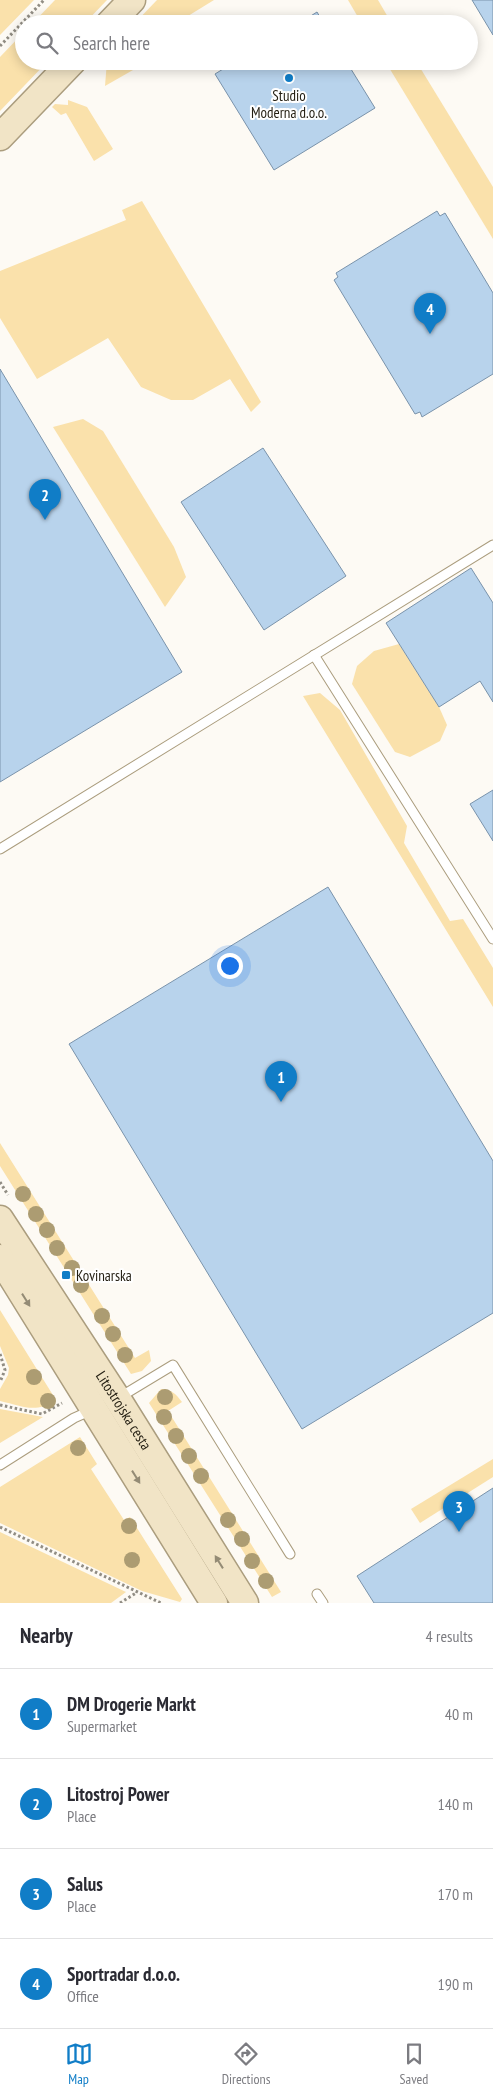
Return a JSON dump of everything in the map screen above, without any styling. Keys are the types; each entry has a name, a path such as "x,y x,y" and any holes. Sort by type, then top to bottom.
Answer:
{"main road":[{"path":"118,15 132,0"},
{"path":"0,137 64,70"},
{"name":"Litostrojska cesta","path":"0,1219 106,1404 214,1603"},
{"name":"Litostrojska cesta","path":"0,1258 106,1404 245,1603"}],"lane":[{"path":"0,849 493,545"},
{"path":"314,655 493,939"},
{"path":"0,1465 74,1418 106,1404 173,1365 290,1554"},
{"path":"317,1594 323,1603"}],"path":[{"path":"30,15 44,0"},
{"path":"0,46 15,30"},
{"path":"0,1354 5,1370 0,1382"},
{"path":"0,1405 42,1414 64,1402"},
{"path":"0,1527 161,1603"},
{"path":"120,1603 136,1592"}],"shaded area":[{"path":"0,0 34,0 19,15 15,15 15,20 0,35"},
{"path":"55,0 107,0 93,15 41,15"},
{"path":"157,0 214,0 190,15 143,15"},
{"path":"348,0 378,0 387,15 357,15"},
{"path":"15,41 15,70 39,70 0,111 0,57"},
{"path":"106,70 133,70 105,86"},
{"path":"390,70 422,70 493,187 493,239"},
{"path":"68,100 87,107 113,149 94,161 66,113 61,115 52,107 55,104 68,105"},
{"path":"142,201 261,402 251,412 230,379 193,400 171,400 141,387 108,338 37,379 0,318 0,271 126,220 122,210"},
{"path":"83,419 103,431 174,547 186,577 165,607 53,427"},
{"path":"399,644 439,707 447,725 440,741 410,757 395,752 352,684 357,666 374,651"},
{"path":"320,693 340,710 407,826 404,843 450,921 463,919 493,968 493,1007 303,696"},
{"path":"0,1143 135,1358 149,1350 151,1361 142,1371 131,1374 0,1166"},
{"path":"0,1310 56,1400 49,1404 42,1407 29,1408 0,1401 0,1389 8,1375 9,1368 0,1346"},
{"path":"161,1389 173,1392 182,1402 168,1411 281,1592 272,1597 149,1403"},
{"path":"0,1409 43,1417 0,1443"},
{"path":"80,1437 97,1464 91,1469 124,1520 130,1517 182,1599 180,1602 142,1591 0,1523 0,1487"},
{"path":"493,1459 493,1477 420,1523 411,1509"},
{"path":"0,1532 126,1592 111,1603 0,1603"}],"building":[{"path":"472,0 493,0 493,35"},
{"path":"221,70 352,70 375,108 274,170 215,74"},
{"path":"437,211 440,216 445,213 493,293 493,374 422,417 420,412 415,414 334,280 338,277 336,273"},
{"path":"0,369 182,672 0,782"},
{"path":"263,448 346,576 264,630 181,502"},
{"path":"471,568 493,603 493,702 480,681 439,707 386,623"},
{"path":"493,790 493,841 470,804"},
{"path":"328,887 493,1161 493,1313 302,1429 69,1044"},
{"path":"493,1488 493,1603 374,1603 357,1576"}],"place":[{"name":"Studio Moderna d.o.o.","path":"289,78"},
{"name":"Sportradar d.o.o.","path":"430,334"},
{"name":"Litostroj Power","path":"45,520"},
{"name":"DM Drogerie Markt","path":"281,1102"},
{"name":"Kovinarska","path":"66,1275"},
{"name":"Salus","path":"459,1532"}]}
